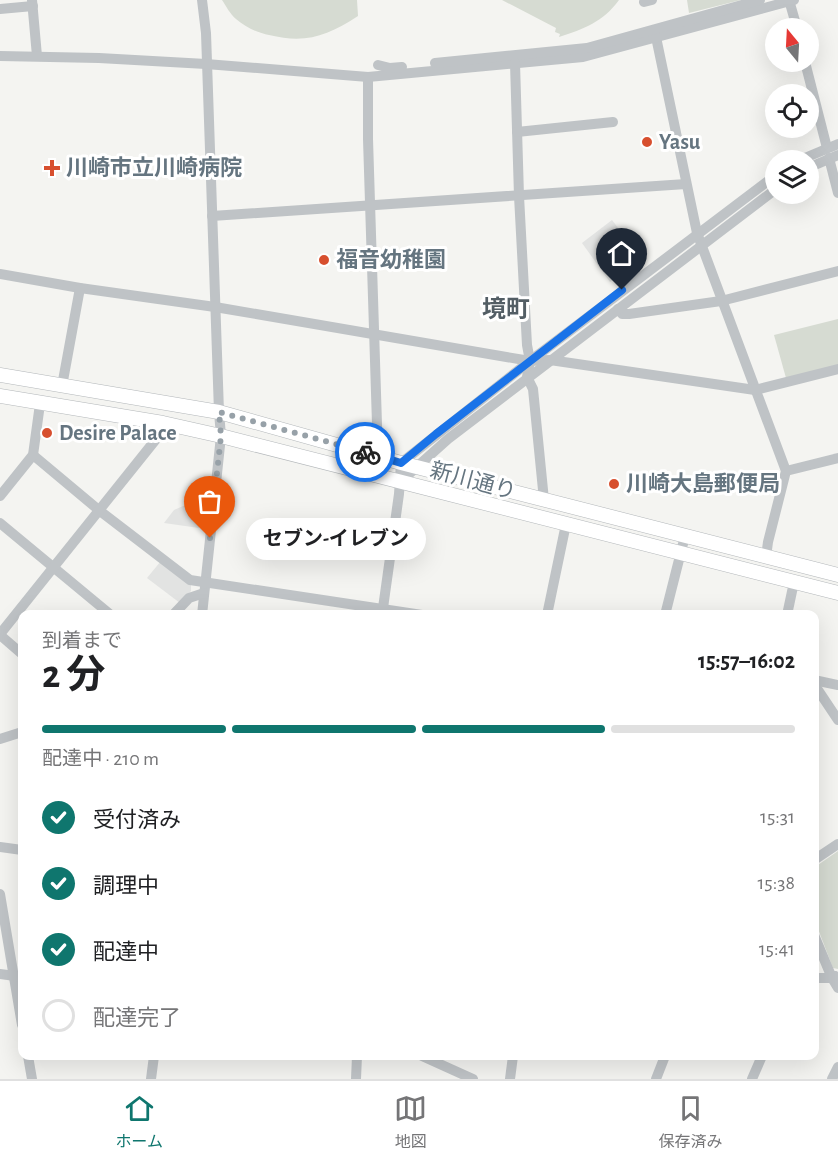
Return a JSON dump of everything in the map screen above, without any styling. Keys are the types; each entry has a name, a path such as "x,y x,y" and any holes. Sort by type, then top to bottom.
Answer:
{"main road":[{"name":"新川通り","path":"0,375 219,412 401,463 838,575"},
{"path":"58,407 62,386"},
{"name":"新川通り","path":"0,396 163,423 221,436 838,593"},
{"path":"163,423 165,403"},
{"path":"270,449 276,428"},
{"path":"539,517 544,500"},
{"path":"566,524 570,506"},
{"path":"762,574 766,556"},
{"path":"794,582 800,565"}],"street":[{"path":"202,0 206,33 221,436 203,610"},
{"path":"378,65 390,68 587,48 760,0"},
{"path":"0,56 206,64 368,77 583,57 791,0 795,18"},
{"path":"0,9 32,3 37,56"},
{"path":"656,37 697,233 786,471 766,556"},
{"path":"515,63 519,196 527,345 530,361 527,377 533,389 544,500"},
{"path":"808,72 831,154 838,193"},
{"path":"368,77 378,456"},
{"path":"517,132 613,122"},
{"path":"831,154 838,144"},
{"path":"383,610 401,463 530,361 765,183"},
{"path":"212,216 686,184"},
{"path":"400,482 448,439 527,377 765,197"},
{"path":"618,309 622,314 629,314 721,301 838,272"},
{"path":"0,274 215,307 530,361 550,360 755,390 838,369"},
{"path":"62,386 80,288"},
{"path":"0,496 33,455 40,404"},
{"path":"19,610 161,433 163,423"},
{"path":"33,455 100,511 190,580 205,588 368,610"},
{"path":"786,471 838,458"},
{"path":"0,524 105,610"},
{"path":"548,610 566,524"},
{"path":"666,610 685,536"},
{"path":"788,610 794,582"},
{"path":"178,610 189,598 205,588"},
{"path":"18,612 0,634 18,650"},
{"path":"819,683 838,685"},
{"path":"819,690 838,720"},
{"path":"0,739 18,733"},
{"path":"819,857 838,844"},
{"path":"0,847 18,849"},
{"path":"0,894 18,976 0,974"},
{"path":"819,945 836,980"},
{"path":"819,978 836,980"},
{"path":"29,1060 32,1079"},
{"path":"151,1079 153,1060"},
{"path":"356,1079 357,1060"},
{"path":"442,1060 473,1079"},
{"path":"510,1079 512,1060"},
{"path":"656,1079 663,1060"},
{"path":"752,1079 760,1060"},
{"path":"832,1079 838,1067"}],"shaded area":[{"path":"222,0 357,0 358,16 336,29 316,36 282,38 260,33 243,25 232,15"},
{"path":"502,0 619,0 613,8 592,24 559,37 560,34 555,32 556,28"},
{"path":"687,0 741,0 689,13"},
{"path":"612,220 641,258 610,282 582,243"},
{"path":"838,319 838,365 786,378 774,335"},
{"path":"183,506 201,506 199,528 164,523 174,510"},
{"path":"161,561 191,583 191,591 180,603 147,578"},
{"path":"838,851 838,969 833,968 819,931 819,864"}],"way so far":[{"path":"210,538 221,436 219,412 365,452"}],"place":[{"name":"Yasu","path":"647,142"},
{"name":"川崎市立川崎病院","path":"52,168"},
{"name":"福音幼稚園","path":"324,260"},
{"name":"Desire Palace","path":"47,433"},
{"name":"川崎大島郵便局","path":"614,484"},
{"name":"セブン-イレブン","path":"210,538"}],"district":[{"name":"境町","path":"506,310"}],"route":[{"path":"365,452 401,463 622,290"}]}
